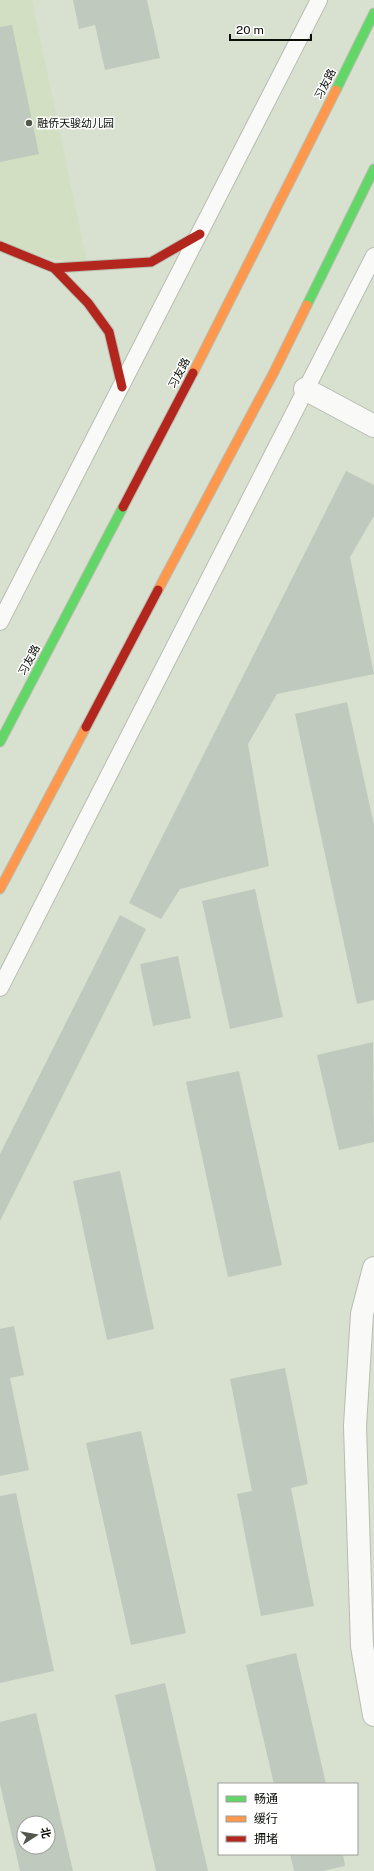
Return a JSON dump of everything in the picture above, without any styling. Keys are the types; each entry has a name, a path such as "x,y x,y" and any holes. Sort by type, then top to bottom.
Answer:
{"main road":[{"name":"习友路","path":"0,742 216,329 374,13"},
{"path":"0,890 274,372 374,169"},
{"path":"54,268 116,266 151,262 200,234"},
{"path":"0,246 54,268 88,303 109,332 122,387"}],"street":[{"path":"305,389 374,426"},
{"path":"374,1268 362,1314 355,1426 362,1646 374,1715"}],"lane":[{"path":"0,622 122,387 319,0"},
{"path":"0,988 374,256"}],"shaded area":[{"name":"融侨天骏幼儿园","path":"0,0 32,0 88,267 0,246"}],"building":[{"path":"73,0 147,0 160,58 105,70 95,25 79,29"},
{"path":"12,25 39,154 0,162 0,27"},
{"path":"346,471 374,485 374,516 350,557 374,674 277,694 248,744 269,866 180,889 161,919 129,903"},
{"path":"347,702 374,825 374,1000 357,1004 295,714"},
{"path":"255,889 283,1017 230,1029 202,901"},
{"path":"120,915 146,929 0,1221 0,1154"},
{"path":"178,956 191,1018 153,1026 140,964"},
{"path":"373,1042 374,1142 339,1150 317,1055"},
{"path":"239,1071 282,1265 228,1277 186,1082"},
{"path":"120,1171 154,1329 107,1340 73,1181"},
{"path":"14,1326 24,1375 10,1378 29,1470 0,1476 0,1329"},
{"path":"285,1368 308,1484 291,1488 314,1606 261,1616 237,1494 252,1491 230,1379"},
{"path":"141,1431 186,1633 131,1645 86,1443"},
{"path":"16,1493 54,1671 0,1683 0,1496"},
{"path":"296,1653 326,1783 274,1783 246,1665"},
{"path":"165,1683 208,1871 156,1871 115,1695"},
{"path":"36,1713 73,1871 20,1871 16,1855 56,1855 56,1815 16,1815 16,1854 0,1784 0,1722"},
{"path":"290,1855 343,1855 345,1866 323,1871 294,1871"}],"traffic: fast":[{"path":"336,90 374,13"},
{"path":"307,305 374,169"},
{"path":"0,742 123,507"}],"traffic: slow":[{"path":"193,373 336,90"},
{"path":"158,590 274,372 307,305"},
{"path":"0,889 86,727"}],"traffic: jam":[{"path":"122,387 109,332 88,303 54,268 151,262 200,234"},
{"path":"0,246 54,268"},
{"path":"123,507 193,373"},
{"path":"86,727 158,590"}],"place":[{"name":"融侨天骏幼儿园","path":"29,123"}]}
